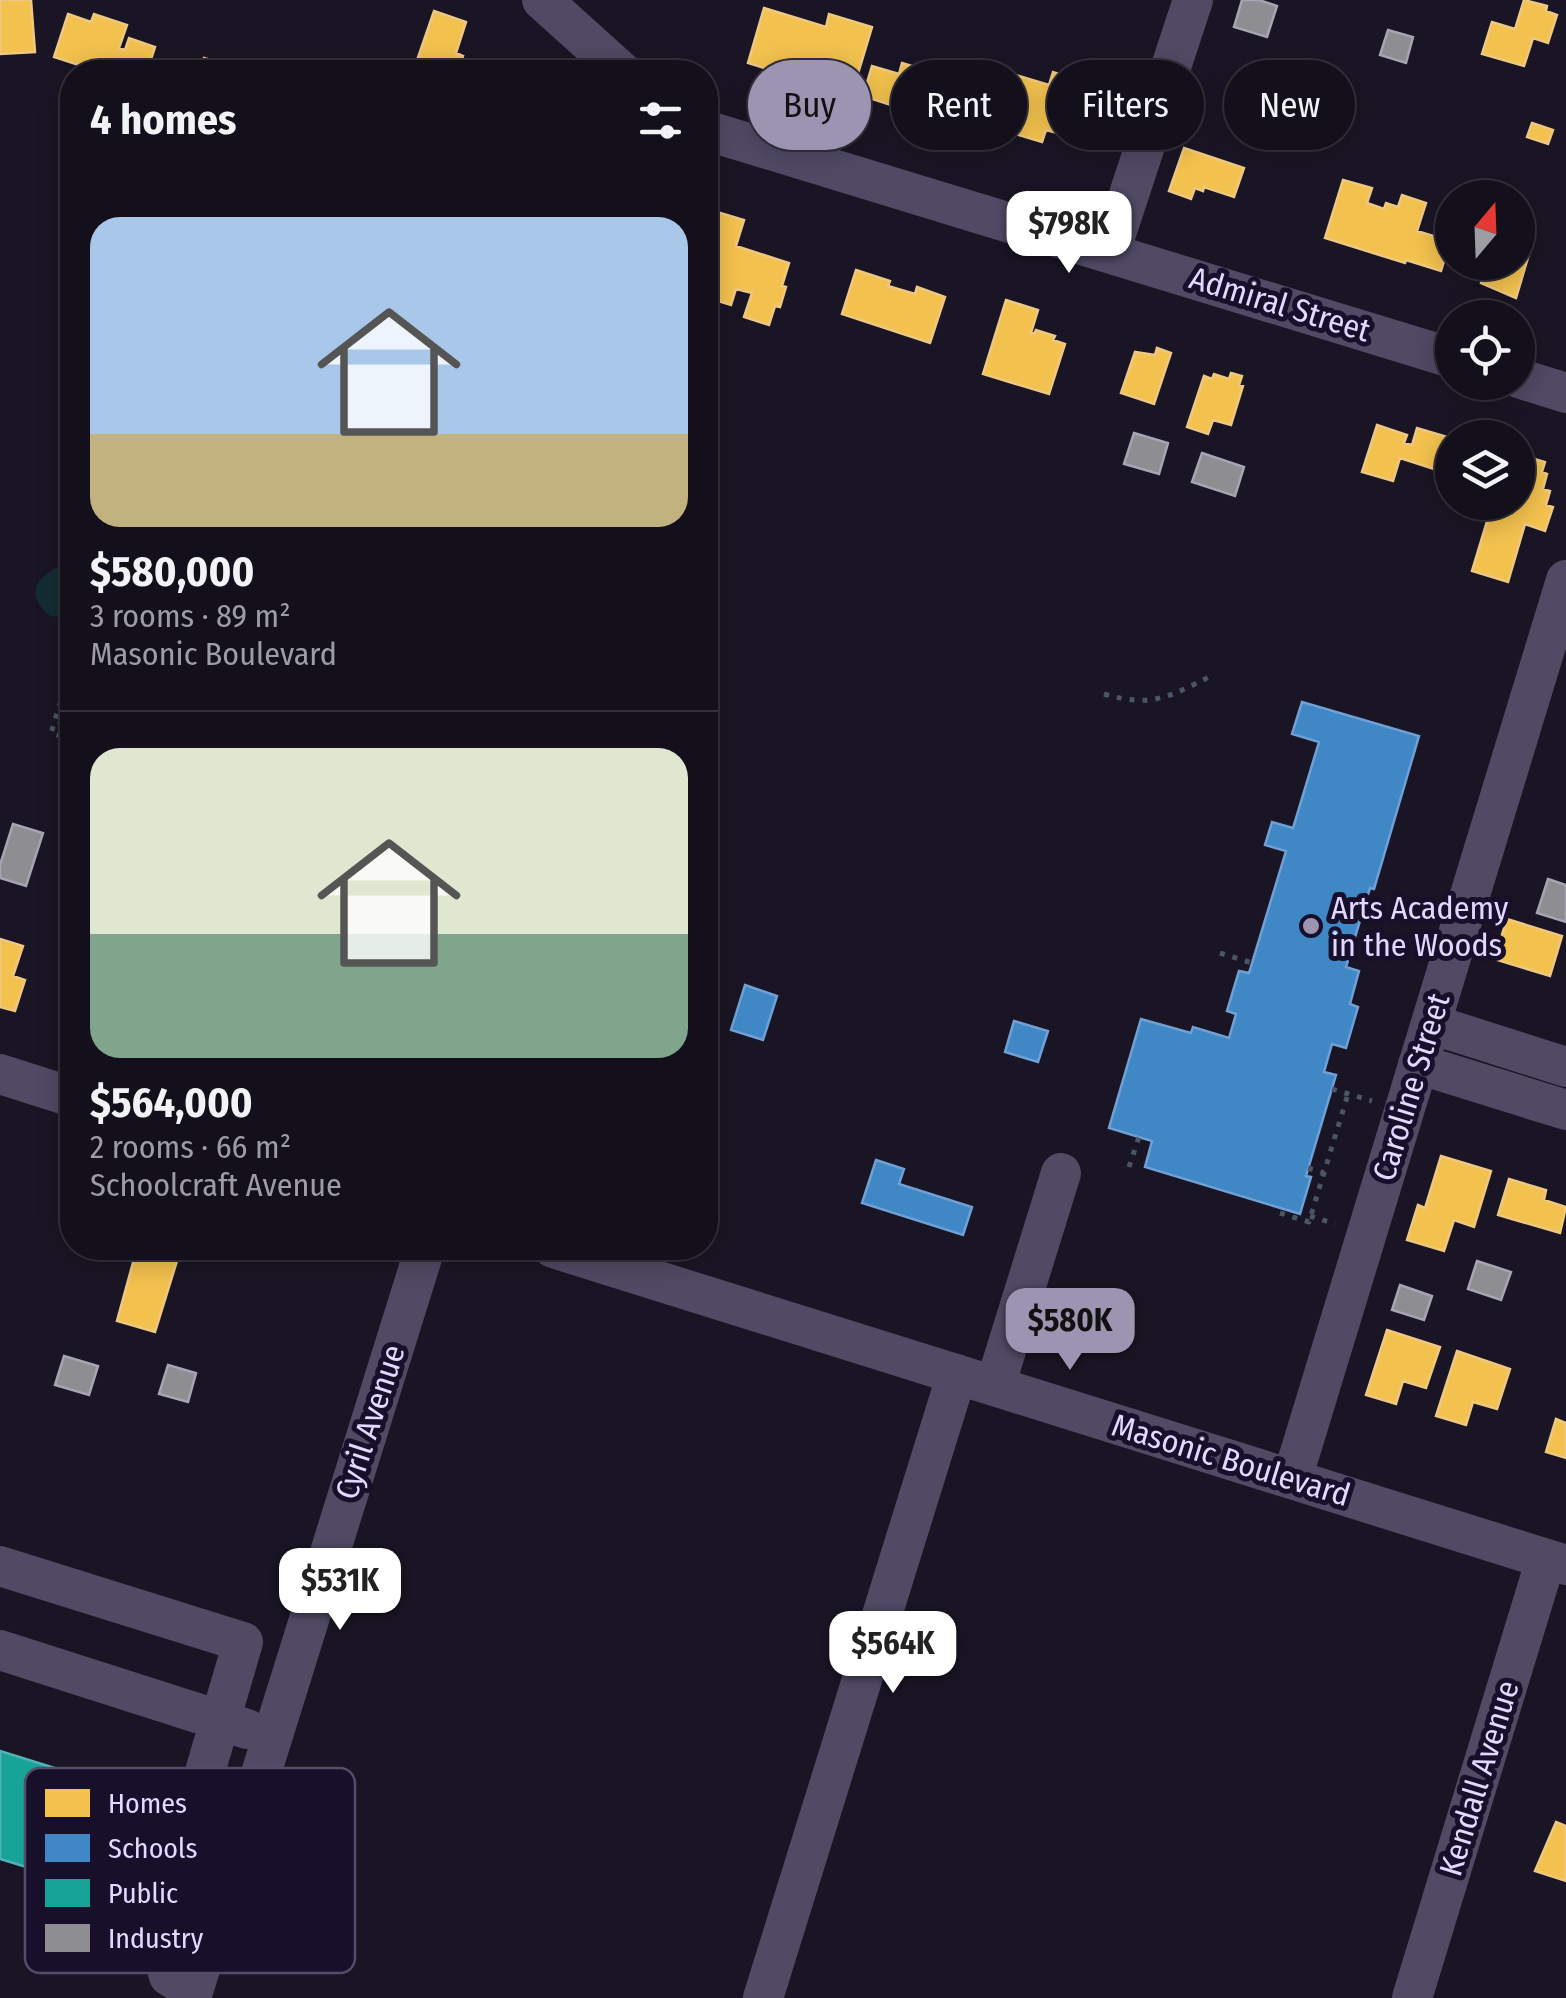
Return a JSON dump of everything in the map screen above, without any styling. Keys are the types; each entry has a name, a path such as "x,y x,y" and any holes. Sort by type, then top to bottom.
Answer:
{"street":[{"path":"542,0 609,60"},
{"path":"1110,252 1193,0"},
{"name":"Admiral Street","path":"718,134 1435,353"},
{"path":"1535,383 1566,393"},
{"name":"Caroline Street","path":"1292,1479 1566,580"},
{"path":"1430,1024 1566,1066"},
{"path":"1418,1064 1566,1110"},
{"path":"0,1074 60,1093"},
{"path":"763,1998 976,1380 1062,1173"},
{"name":"Cyril Avenue","path":"260,1768 421,1260"},
{"name":"Masonic Boulevard","path":"591,1260 1556,1562"},
{"name":"Kendall Avenue","path":"1412,1998 1556,1562"},
{"path":"0,1566 243,1642 208,1768"},
{"path":"0,1650 270,1736"},
{"path":"168,1973 192,1994"}],"path":[{"path":"1104,694 1128,702 1164,700 1211,676"},
{"path":"60,703 51,732 60,735"},
{"path":"1220,953 1252,963"},
{"path":"1332,1089 1372,1102"},
{"path":"1280,1213 1309,1222 1348,1094"},
{"path":"1129,1166 1139,1137"},
{"path":"1308,1168 1324,1173"},
{"path":"1310,1216 1335,1224"}],"green space":[{"path":"60,566 60,617 50,616 37,599 38,584"}],"building: Homes":[{"path":"0,0 31,0 35,52 0,54"},
{"path":"1524,0 1547,6 1546,11 1557,15 1548,43 1533,38 1524,66 1482,54 1492,22 1515,29"},
{"path":"764,8 826,27 829,14 872,27 862,60 749,60"},
{"path":"434,11 466,22 456,53 463,56 462,60 417,60"},
{"path":"68,14 91,22 94,14 127,25 119,48 125,50 129,38 155,47 151,60 54,57"},
{"path":"872,66 891,72 891,105 871,99"},
{"path":"1027,78 1047,84 1047,130 1042,142 1027,138"},
{"path":"1532,123 1553,130 1548,144 1527,137"},
{"path":"1183,150 1244,168 1234,197 1204,187 1203,191 1195,188 1191,199 1169,191"},
{"path":"1343,180 1372,188 1367,203 1384,209 1386,203 1398,207 1402,195 1426,203 1417,231 1435,236 1435,269 1406,260 1405,263 1325,238"},
{"path":"718,212 744,220 736,246 789,263 780,307 775,306 769,325 744,317 752,293 736,289 731,305 718,301"},
{"path":"856,270 890,281 888,286 915,294 917,287 945,297 930,343 842,314"},
{"path":"1482,280 1521,280 1516,298 1481,283"},
{"path":"1006,300 1038,310 1031,333 1036,330 1055,336 1053,340 1065,344 1049,394 983,374"},
{"path":"1157,348 1171,353 1154,404 1121,393 1135,352 1155,355"},
{"path":"1231,373 1242,376 1239,385 1243,386 1231,425 1213,420 1208,434 1187,427 1204,376 1212,379 1214,374 1229,379"},
{"path":"1377,425 1407,435 1404,443 1412,445 1417,428 1435,433 1435,469 1400,458 1393,481 1362,472"},
{"path":"1535,459 1545,462 1543,489 1550,491 1546,505 1553,507 1545,531 1525,524 1508,582 1472,571 1487,520 1535,520"},
{"path":"1507,919 1562,936 1550,976 1494,959"},
{"path":"0,939 23,946 13,976 25,980 15,1011 0,1007"},
{"path":"1441,1156 1491,1171 1474,1227 1454,1220 1444,1251 1407,1240 1418,1205 1425,1208"},
{"path":"1509,1179 1546,1190 1544,1200 1566,1207 1560,1233 1498,1215"},
{"path":"134,1260 177,1260 155,1332 117,1321"},
{"path":"1387,1330 1440,1347 1426,1388 1403,1381 1396,1404 1366,1395"},
{"path":"1457,1351 1510,1369 1497,1409 1473,1402 1466,1425 1436,1416"},
{"path":"1556,1419 1566,1423 1566,1458 1546,1452"},
{"path":"1556,1822 1566,1826 1566,1881 1535,1871"}],"building: Schools":[{"name":"Arts Academy in the Woods","path":"1302,702 1419,736 1374,889 1370,888 1346,967 1359,971 1350,1004 1358,1007 1346,1048 1332,1044 1324,1072 1336,1075 1306,1176 1311,1177 1300,1214 1145,1167 1152,1141 1109,1128 1141,1019 1191,1033 1193,1027 1229,1038 1236,1014 1227,1011 1239,971 1249,973 1286,851 1265,845 1272,822 1293,828 1319,742 1292,734"},
{"path":"745,985 777,996 763,1040 731,1030"},
{"path":"1014,1021 1048,1031 1038,1062 1005,1052"},
{"path":"876,1160 904,1169 899,1184 972,1207 963,1235 862,1203"}],"building: Public":[{"path":"0,1751 55,1768 25,1768 25,1867 0,1859"}],"building: Industry":[{"path":"1242,0 1277,6 1267,37 1234,27"},
{"path":"1388,30 1413,37 1406,63 1380,55"},
{"path":"1134,433 1168,443 1159,474 1124,464"},
{"path":"1202,453 1244,467 1235,496 1192,482"},
{"path":"13,824 43,833 26,886 0,878 0,865"},
{"path":"1548,879 1566,885 1566,922 1537,913"},
{"path":"1477,1261 1511,1272 1501,1300 1468,1289"},
{"path":"1400,1285 1432,1296 1424,1320 1392,1310"},
{"path":"64,1356 98,1366 89,1395 55,1385"},
{"path":"168,1365 196,1373 188,1402 159,1394"}],"place":[{"name":"Arts Academy in the Woods","path":"1311,926"}]}
